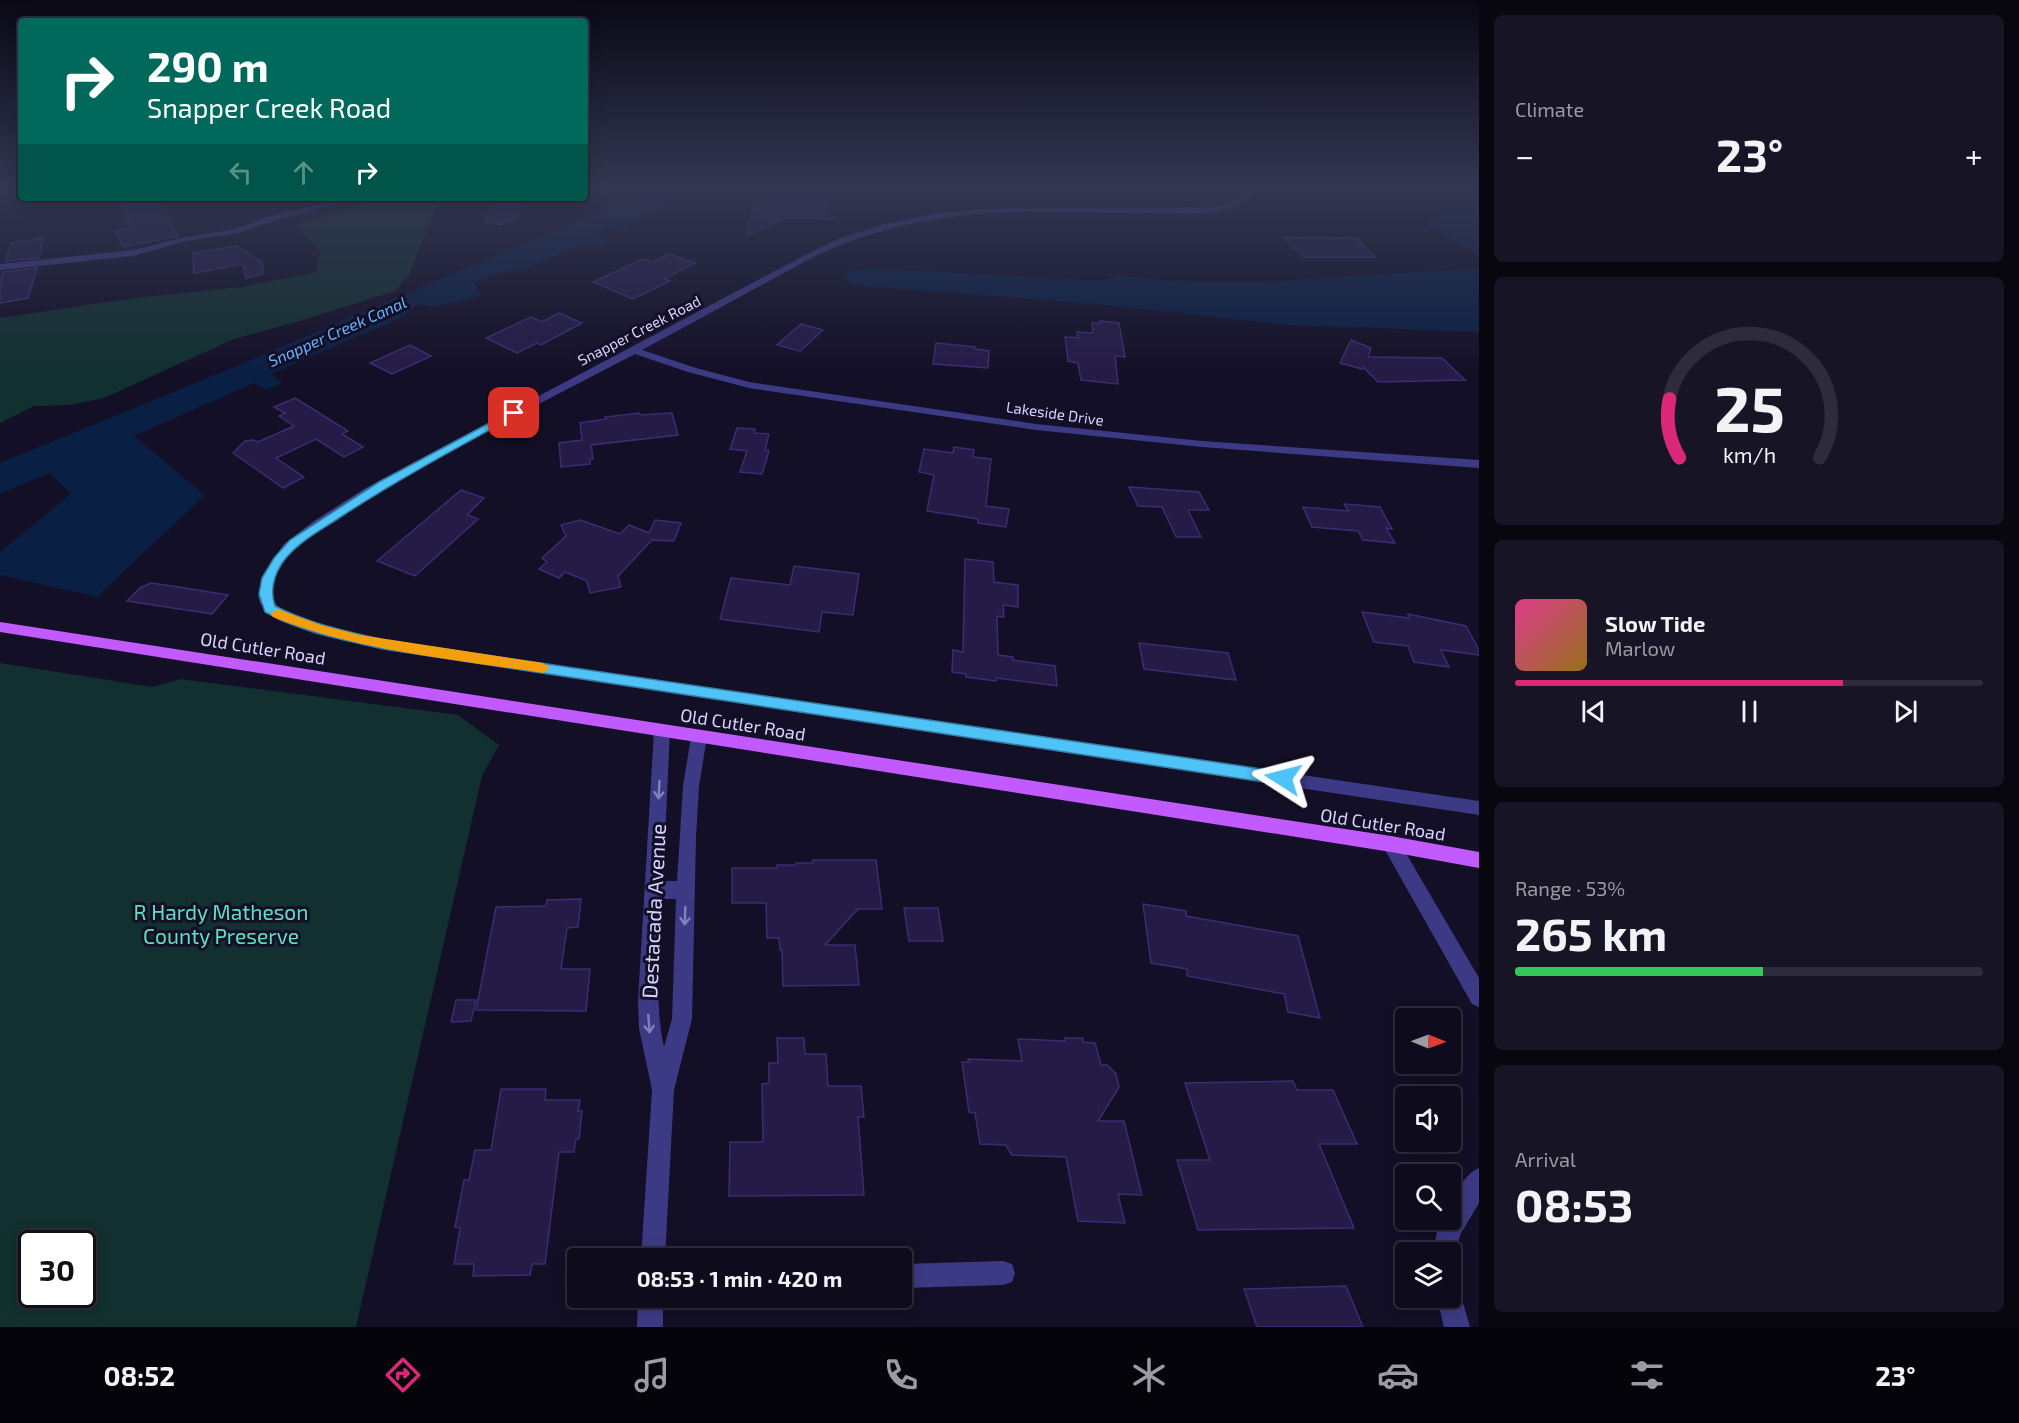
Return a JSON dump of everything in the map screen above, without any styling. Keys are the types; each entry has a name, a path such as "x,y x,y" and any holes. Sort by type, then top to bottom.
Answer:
{"main road":[{"name":"Old Cutler Road","path":"0,627 1391,844 1479,860"}],"street":[{"path":"0,273 145,250"},
{"name":"Snapper Creek Road","path":"265,594 268,578 278,560 294,542 383,484 823,250"},
{"path":"0,267 102,257"},
{"name":"Lakeside Drive","path":"634,350 692,370 749,385 1036,427 1161,440 1479,464"},
{"name":"Old Cutler Road","path":"265,594 269,609 291,620 336,635 384,645 1479,808"},
{"name":"Destacada Avenue","path":"662,731 648,1028 663,1090"},
{"name":"Destacada Avenue","path":"654,1248 663,1090 682,1019 690,803 699,737"},
{"path":"1391,844 1479,997"},
{"path":"654,890 686,890"},
{"path":"1447,1242 1449,1232 1479,1180"},
{"path":"912,1276 1003,1273"},
{"path":"650,1327 651,1308"},
{"path":"1452,1308 1457,1327"}],"green space":[{"path":"419,250 409,275 395,291 234,339 104,398 69,405 34,406 0,423 0,318 134,298 242,287 317,272 320,251"},
{"name":"R Hardy Matheson County Preserve","path":"0,663 152,687 181,679 458,715 499,745 482,776 356,1327 0,1327"}],"water":[{"name":"Snapper Creek Canal","path":"509,250 567,250 529,268 492,275 475,283 481,296 433,307 416,304 403,317 271,374 282,383 266,390 254,383 134,436 205,495 97,597 0,575 0,552 71,494 49,473 0,494 0,463"},
{"path":"1469,250 1479,250 1479,256"},
{"path":"870,268 1085,280 1104,280 1121,275 1199,282 1262,282 1479,268 1479,332 1291,325 1095,304 853,285 844,280 845,273"}],"building":[{"path":"9,250 41,250 39,258 6,261"},
{"path":"212,250 242,250 262,262 263,274 246,278 243,264 194,273 193,253"},
{"path":"1297,250 1368,250 1375,257 1304,257"},
{"path":"669,254 695,263 664,279 670,281 633,299 593,282 643,259 653,262"},
{"path":"37,268 28,298 0,303 0,283 3,272"},
{"path":"559,313 582,323 541,345 537,343 517,353 486,338 531,317 542,322"},
{"path":"1100,321 1119,323 1125,357 1115,356 1118,384 1081,380 1078,363 1068,361 1065,337 1078,338 1077,332 1093,333 1092,323 1101,323"},
{"path":"801,324 823,330 800,351 777,345"},
{"path":"1351,340 1371,348 1368,357 1442,358 1465,380 1378,382 1363,367 1362,369 1340,363"},
{"path":"936,343 975,347 975,349 989,351 988,368 933,364"},
{"path":"410,345 431,356 392,374 370,363"},
{"path":"295,398 348,431 342,434 363,447 344,457 316,439 276,458 304,477 283,488 233,453 245,441 258,442 294,426 279,416 285,413 274,407"},
{"path":"639,413 640,415 672,413 678,435 591,445 593,459 590,459 590,464 561,467 559,443 582,440 580,423"},
{"path":"737,428 755,429 755,433 769,434 765,450 769,451 762,474 740,472 747,451 730,449"},
{"path":"954,447 974,450 973,457 991,459 986,506 1009,509 1006,527 978,523 978,519 927,511 934,475 919,472 924,449 953,453"},
{"path":"1129,487 1199,492 1209,510 1188,510 1201,537 1176,537 1162,507 1138,506"},
{"path":"461,490 484,498 467,515 478,519 415,576 377,561"},
{"path":"1344,504 1380,507 1392,529 1386,528 1395,543 1363,540 1358,531 1312,527 1303,507 1348,511"},
{"path":"580,520 620,534 629,525 649,533 655,520 681,523 674,541 652,540 618,576 621,587 590,593 587,581 565,572 559,578 539,569 547,562 542,558 566,536 561,525"},
{"path":"965,559 993,562 994,582 1018,585 1018,607 1003,605 1004,617 997,616 998,655 1013,657 1013,660 1055,666 1057,686 997,678 996,681 966,677 966,674 952,672 953,650 963,652"},
{"path":"794,566 859,574 853,615 822,612 819,632 720,619 731,578 790,585"},
{"path":"151,583 228,595 212,614 127,601 140,588"},
{"path":"1362,612 1409,618 1408,614 1466,626 1479,650 1479,655 1441,650 1449,667 1414,662 1408,646 1374,642"},
{"path":"1139,643 1228,653 1236,680 1144,669"},
{"path":"813,860 876,860 882,909 858,909 825,945 855,945 859,985 783,986 782,950 780,950 779,938 767,938 766,903 732,903 732,868 777,868 777,865 813,863"},
{"path":"581,899 578,927 567,928 561,969 590,969 586,1011 476,1010 496,907 546,906 547,900"},
{"path":"1143,904 1186,911 1186,916 1298,936 1320,1018 1288,1012 1284,994 1187,976 1187,969 1151,963"},
{"path":"904,908 938,908 943,941 909,941"},
{"path":"456,1000 476,1000 471,1021 451,1022"},
{"path":"777,1038 804,1038 805,1054 826,1054 828,1086 861,1086 864,1117 858,1117 864,1195 729,1196 730,1142 763,1142 762,1084 769,1083 769,1063 778,1063"},
{"path":"1065,1038 1083,1038 1083,1042 1095,1043 1101,1065 1107,1065 1116,1074 1119,1087 1098,1121 1124,1121 1142,1195 1118,1194 1125,1223 1078,1221 1066,1157 1012,1155 1006,1145 980,1144 975,1113 969,1112 962,1062 969,1062 968,1059 1022,1061 1018,1039 1065,1041"},
{"path":"1293,1081 1297,1090 1333,1090 1357,1144 1319,1144 1354,1228 1198,1230 1177,1160 1210,1160 1185,1083"},
{"path":"501,1089 546,1089 545,1100 580,1100 578,1111 582,1111 579,1139 576,1139 574,1152 559,1152 545,1264 532,1264 530,1275 473,1276 474,1264 454,1264 460,1228 455,1227 464,1180 469,1180 475,1150 491,1150"},
{"path":"1346,1286 1363,1327 1257,1327 1244,1289"}],"slow traffic":[{"path":"277,614 336,635 384,645 543,668"}],"route":[{"path":"514,413 383,484 294,542 278,560 268,578 265,594 269,609 291,620 336,635 384,645 1283,778"}]}
